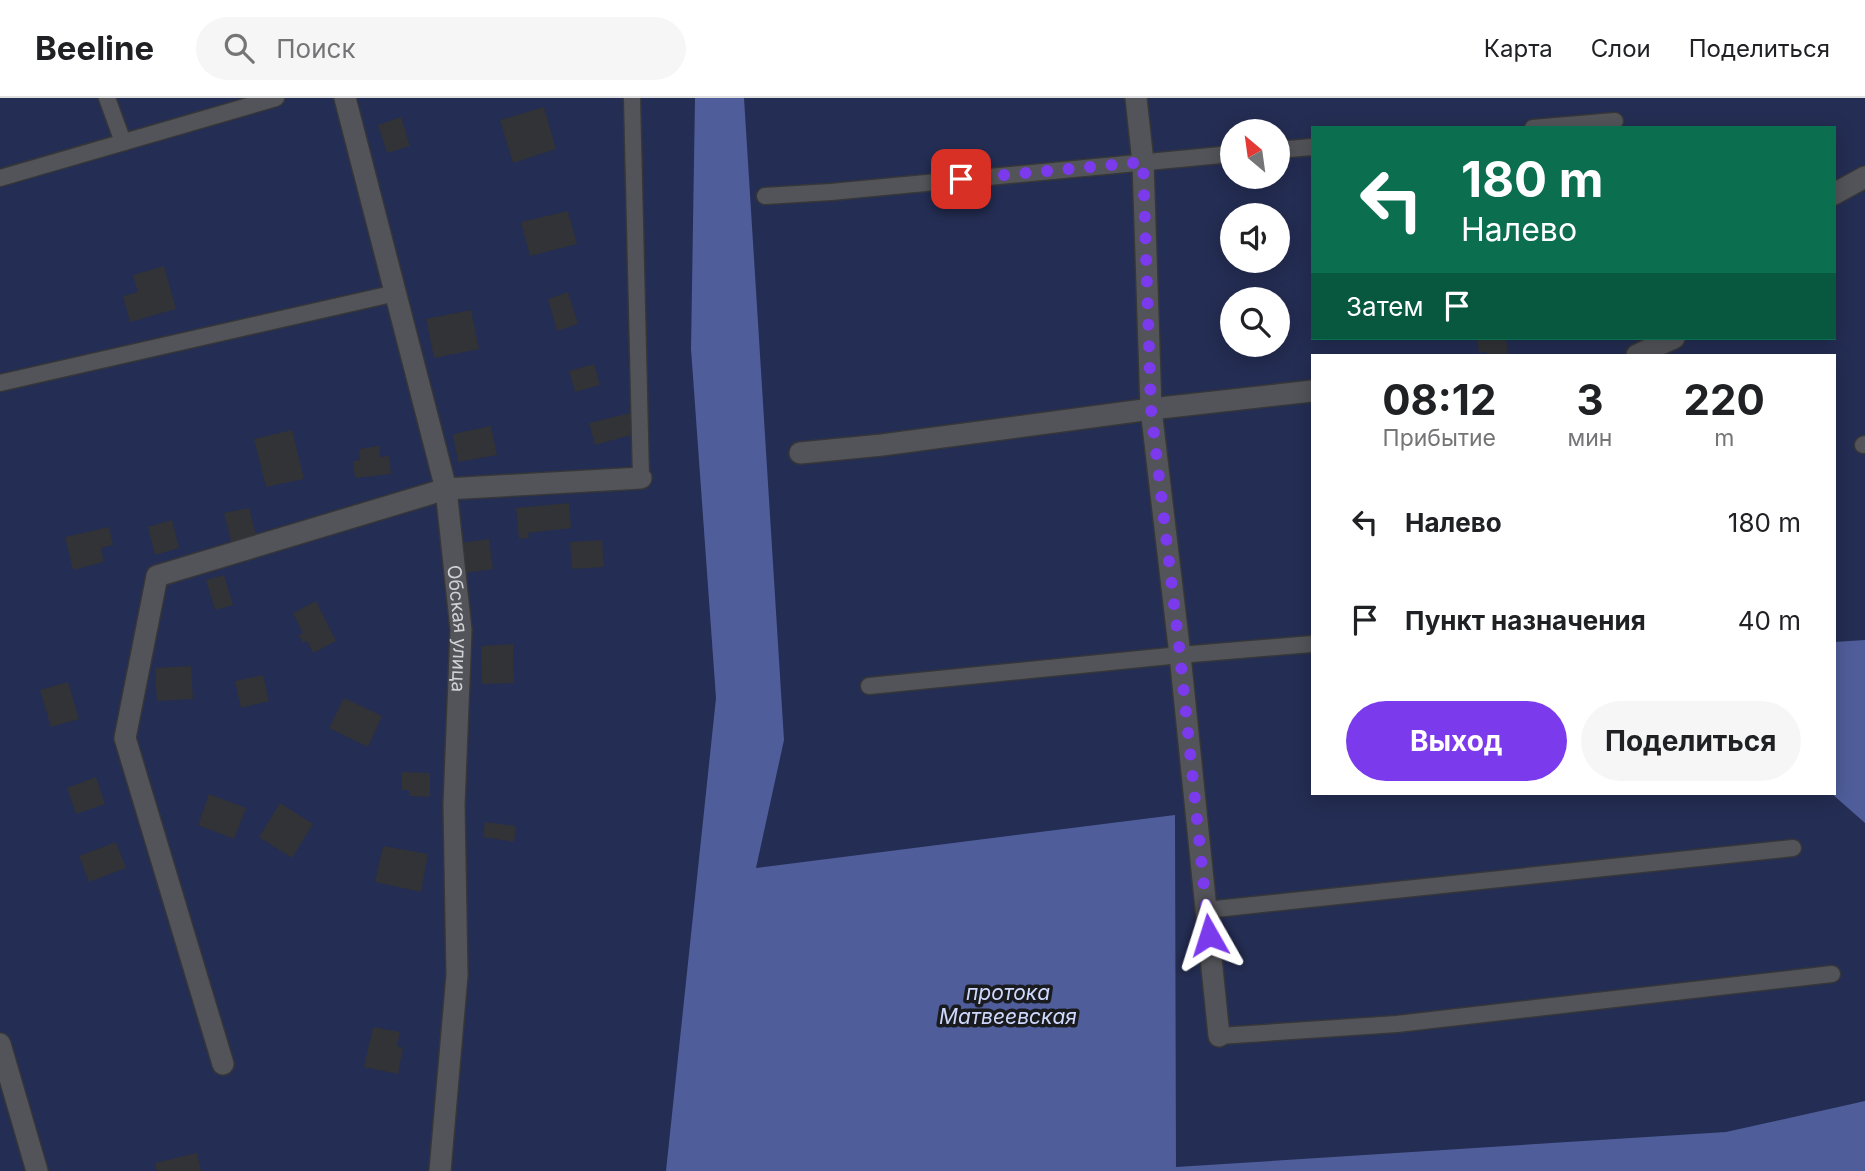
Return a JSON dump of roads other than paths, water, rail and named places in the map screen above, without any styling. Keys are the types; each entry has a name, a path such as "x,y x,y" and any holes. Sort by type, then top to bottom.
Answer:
{"street":[{"name":"Обская улица","path":"345,98 446,489 461,630 454,805 457,975 440,1171"},
{"path":"1136,98 1143,162 1151,409 1180,655 1219,1036"},
{"path":"1836,193 1865,177"},
{"path":"1639,354 1670,340"},
{"path":"800,453 1311,391"},
{"path":"223,1064 125,738 157,576 446,489 641,478"},
{"path":"0,1044 37,1171"}],"lane":[{"path":"107,98 123,142"},
{"path":"0,178 276,98"},
{"path":"632,98 641,478"},
{"path":"1556,126 1615,121"},
{"path":"1290,149 1311,147"},
{"path":"765,196 1220,155"},
{"path":"0,383 396,293"},
{"path":"869,687 1311,644"},
{"path":"1206,910 1793,848"},
{"path":"1219,1036 1397,1024 1832,974"}],"water":[{"name":"протока Матвеевская","path":"695,98 744,98 784,740 756,868 1175,815 1176,1167 1726,1132 1865,1101 1865,1171 666,1171 716,698 691,349"},
{"path":"1865,640 1865,823 1833,795 1836,795 1836,642"}]}
